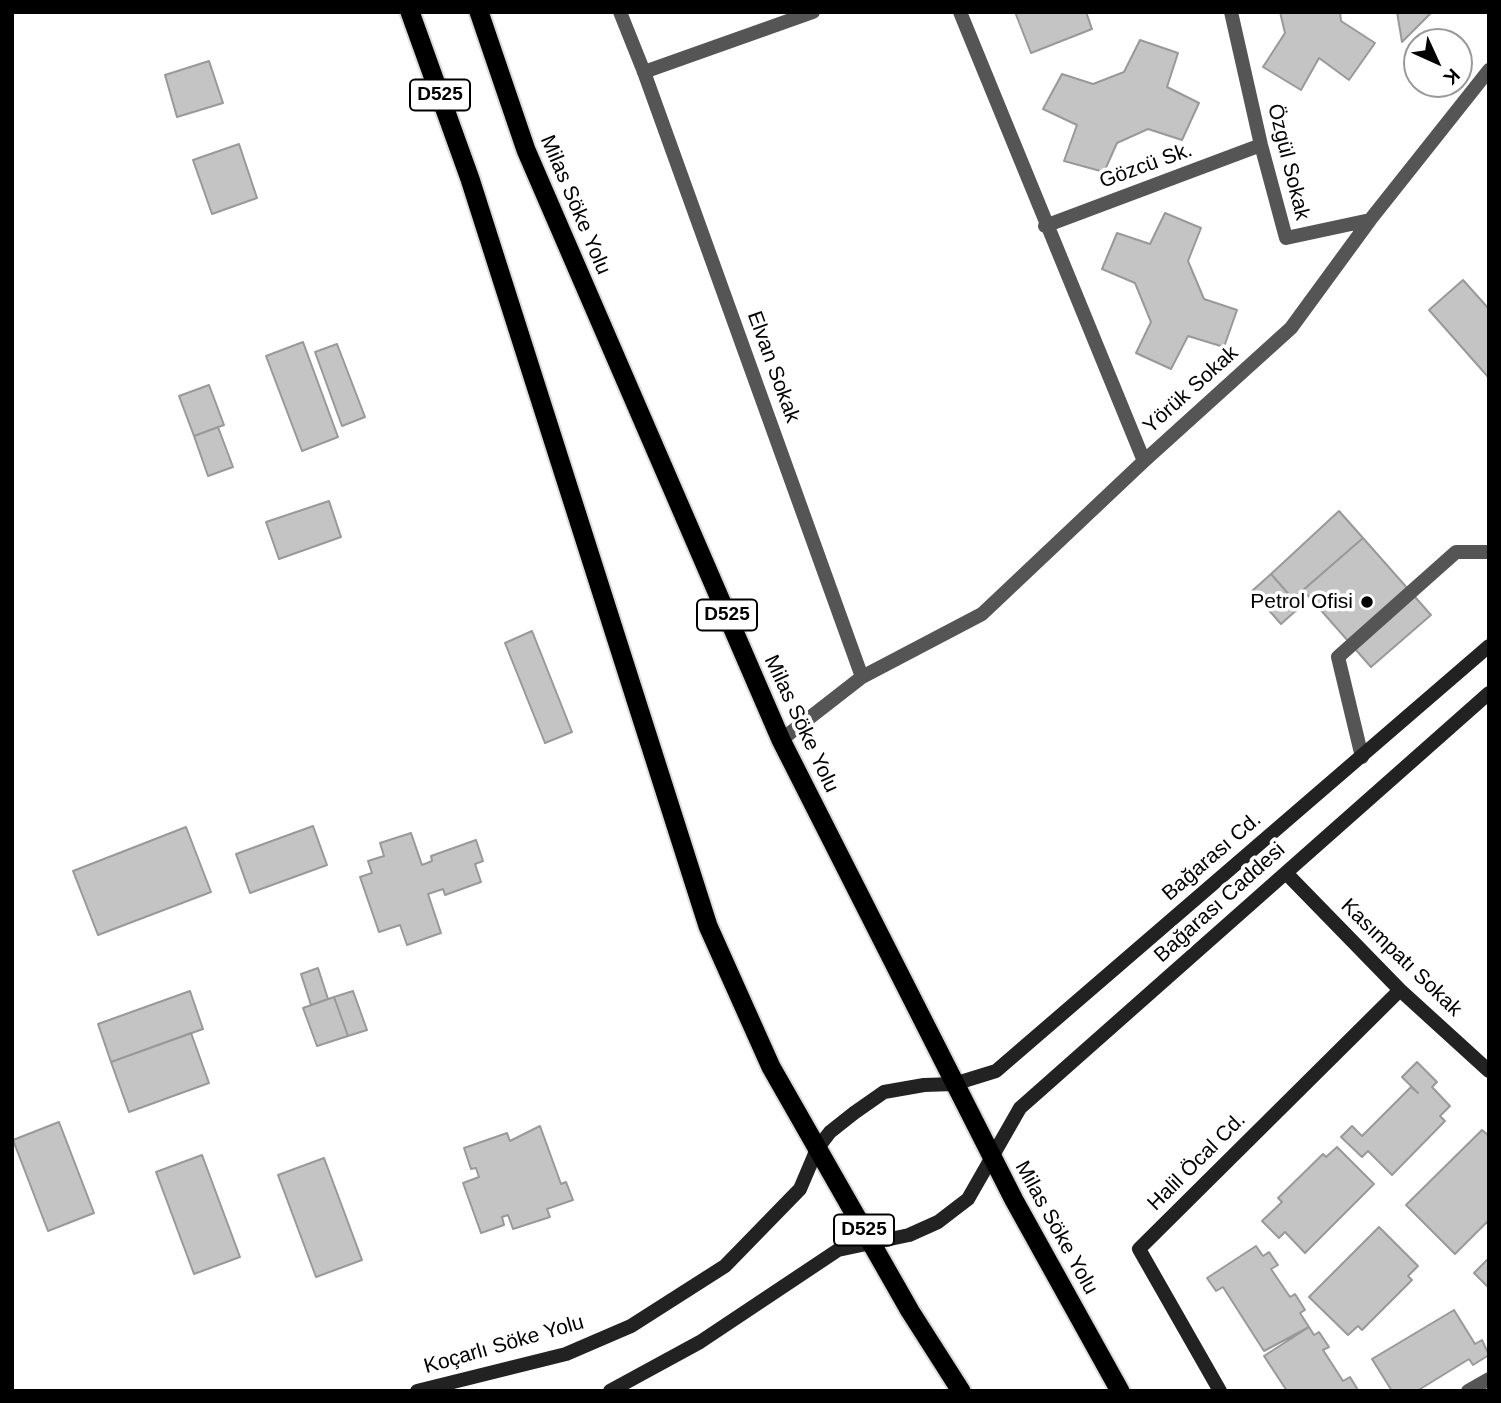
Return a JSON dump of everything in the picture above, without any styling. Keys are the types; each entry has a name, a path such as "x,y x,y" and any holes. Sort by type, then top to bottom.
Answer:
{"highway":[{"name":"D525","path":"410,12 470,179 708,926 771,1067 872,1244 961,1391"},
{"name":"Milas Söke Yolu","path":"479,12 526,150 781,740 954,1084 1119,1391"}],"main road":[{"name":"Bağarası Cd.","path":"954,1084 996,1071 1489,646"},
{"name":"Bağarası Caddesi","path":"991,1155 1020,1108 1489,693"},
{"name":"Kasımpatı Sokak","path":"1286,873 1400,990 1489,1071"},
{"name":"Halil Öcal Cd.","path":"1220,1391 1139,1249 1400,990"},
{"path":"817,1149 830,1132 884,1092 924,1085 954,1084"},
{"name":"Koçarlı Söke Yolu","path":"417,1391 566,1354 631,1326 725,1266 800,1189 817,1149"},
{"path":"611,1391 701,1342 838,1250 909,1235 938,1222 968,1199 991,1155"}],"street":[{"name":"Elvan Sokak","path":"620,12 862,677"},
{"path":"644,72 813,12"},
{"path":"960,12 1045,226 1144,461"},
{"name":"Özgül Sokak","path":"1231,12 1261,145 1286,238 1370,220"},
{"name":"Yörük Sokak","path":"781,740 862,677 982,614 1144,461 1291,328 1370,220 1489,70"},
{"name":"Gözcü Sk.","path":"1045,226 1261,145"},
{"path":"1362,757 1338,657 1456,552 1489,552"},
{"path":"1468,1391 1489,1379"}],"building":[{"path":"1015,12 1086,12 1092,29 1031,53"},
{"path":"1280,12 1340,12 1341,21 1375,43 1349,80 1319,58 1301,90 1263,67 1285,33"},
{"path":"1397,12 1432,12 1416,28 1403,28 1402,42"},
{"path":"1140,40 1178,53 1167,87 1199,103 1182,140 1148,129 1117,143 1104,172 1064,161 1077,125 1043,109 1062,74 1093,84 1124,72"},
{"path":"209,61 223,103 177,117 165,75"},
{"path":"239,144 257,198 212,214 193,160"},
{"path":"1165,213 1201,228 1188,261 1204,299 1237,310 1224,347 1188,336 1171,369 1136,353 1151,322 1135,283 1102,269 1117,233 1150,244"},
{"path":"1463,280 1489,309 1489,378 1429,310"},
{"path":"303,342 338,437 302,451 266,356"},
{"path":"337,344 365,417 342,426 315,352"},
{"path":"209,385 224,425 194,436 179,396"},
{"path":"218,427 233,467 208,476 194,436"},
{"path":"329,501 341,537 279,559 266,522"},
{"path":"1339,511 1363,538 1293,599 1271,574"},
{"path":"1363,538 1431,615 1371,667 1303,590"},
{"path":"1271,574 1300,607 1281,624 1252,591"},
{"path":"532,631 572,732 545,743 505,643"},
{"path":"313,826 327,865 250,893 236,854"},
{"path":"186,827 211,892 98,935 73,871"},
{"path":"411,833 422,865 432,861 431,856 476,840 483,861 475,864 481,882 445,895 443,889 428,894 441,933 407,945 400,925 379,932 360,877 372,873 368,861 384,856 380,843"},
{"path":"318,968 328,999 311,1005 301,974"},
{"path":"190,991 203,1029 111,1062 98,1024"},
{"path":"353,991 367,1030 348,1036 334,997"},
{"path":"334,997 348,1036 317,1046 303,1008"},
{"path":"191,1033 209,1083 129,1112 111,1062"},
{"path":"1417,1062 1437,1082 1432,1087 1450,1106 1440,1116 1445,1121 1392,1175 1368,1151 1362,1157 1341,1137 1352,1126 1362,1136 1411,1087 1418,1093 1402,1077"},
{"path":"59,1122 94,1213 48,1231 13,1140"},
{"path":"540,1126 561,1184 566,1182 573,1200 547,1209 550,1217 513,1229 508,1215 502,1217 504,1225 481,1233 463,1183 479,1177 476,1168 471,1169 464,1148 507,1133 510,1141"},
{"path":"1482,1130 1489,1136 1489,1220 1455,1254 1406,1205"},
{"path":"1337,1147 1374,1184 1305,1253 1285,1232 1279,1238 1262,1221 1282,1202 1278,1198 1323,1154 1326,1157"},
{"path":"202,1155 240,1257 194,1274 156,1172"},
{"path":"324,1158 362,1260 316,1277 278,1175"},
{"path":"1379,1227 1418,1266 1408,1276 1412,1280 1362,1330 1358,1326 1348,1335 1309,1297"},
{"path":"1256,1246 1263,1256 1269,1252 1278,1265 1271,1269 1290,1297 1295,1294 1305,1310 1300,1313 1309,1327 1264,1351 1223,1287 1216,1291 1207,1278"},
{"path":"1489,1258 1489,1288 1474,1273"},
{"path":"1454,1310 1475,1344 1482,1340 1489,1355 1473,1365 1469,1359 1417,1391 1392,1391 1372,1359"},
{"path":"1309,1327 1314,1335 1319,1332 1329,1347 1323,1350 1343,1381 1350,1377 1358,1390 1287,1391 1264,1356"}],"place":[{"name":"Petrol Ofisi","path":"1367,602"}]}
